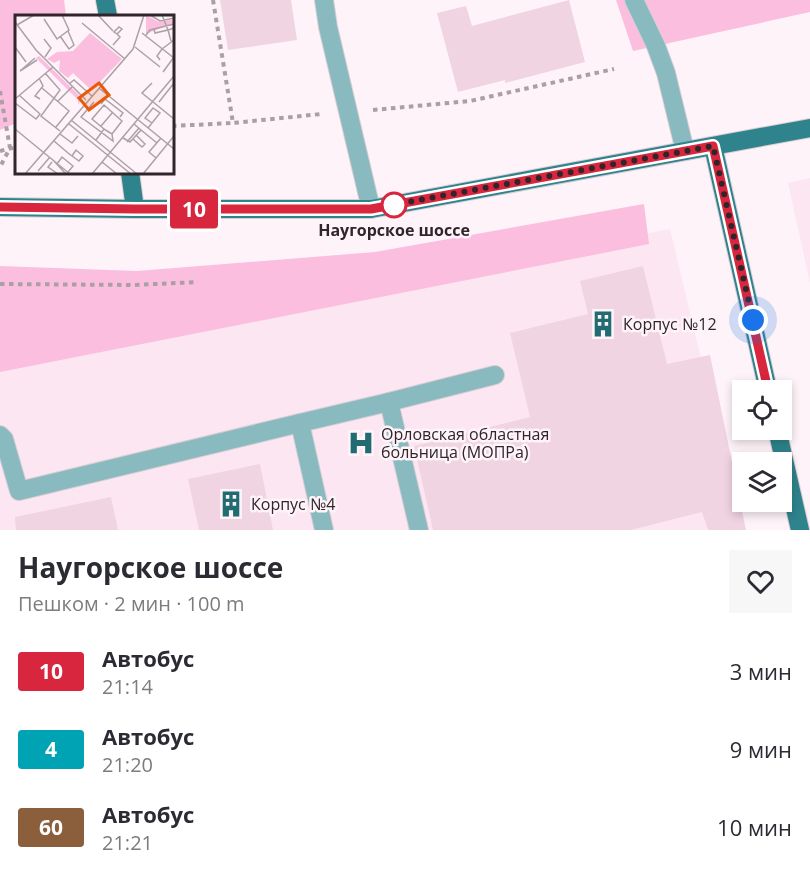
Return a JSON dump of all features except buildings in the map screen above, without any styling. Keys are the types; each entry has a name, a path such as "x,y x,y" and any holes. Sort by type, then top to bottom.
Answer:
{"main road":[{"path":"105,0 108,15"},
{"path":"0,207 371,209 810,128"},
{"path":"713,146 766,380"},
{"path":"130,174 135,209"},
{"path":"780,440 800,530"}],"lane":[{"path":"324,0 328,27 371,209"},
{"path":"634,0 663,64 685,151"},
{"path":"0,435 19,491 495,375"},
{"path":"388,402 419,530"},
{"path":"300,423 324,530"}],"path":[{"path":"213,0 233,123"},
{"path":"174,126 233,123 470,101 614,69"},
{"path":"0,91 10,148 0,166"},
{"path":"0,151 15,147"},
{"path":"0,284 134,285 198,282"}],"shaded area":[{"path":"0,0 64,0 66,15 15,15 15,123 0,130"},
{"path":"616,0 810,0 810,12 633,51"},
{"path":"810,178 810,283 788,183"},
{"path":"644,204 649,244 0,372 0,266 137,271 375,252"},
{"name":"Орловская областная больница (МОПРа)","path":"670,229 732,488 732,512 738,512 742,530 0,530 0,356"}],"bus line":[{"name":"10","path":"0,207 371,209 713,146 766,380"}],"place":[{"name":"Наугорское шоссе","path":"394,205"},
{"name":"Корпус №12","path":"603,324"},
{"name":"Орловская областная больница (МОПРа)","path":"361,443"},
{"name":"Корпус №4","path":"231,504"}],"route":[{"path":"394,205 392,205 713,146 753,320"}]}
